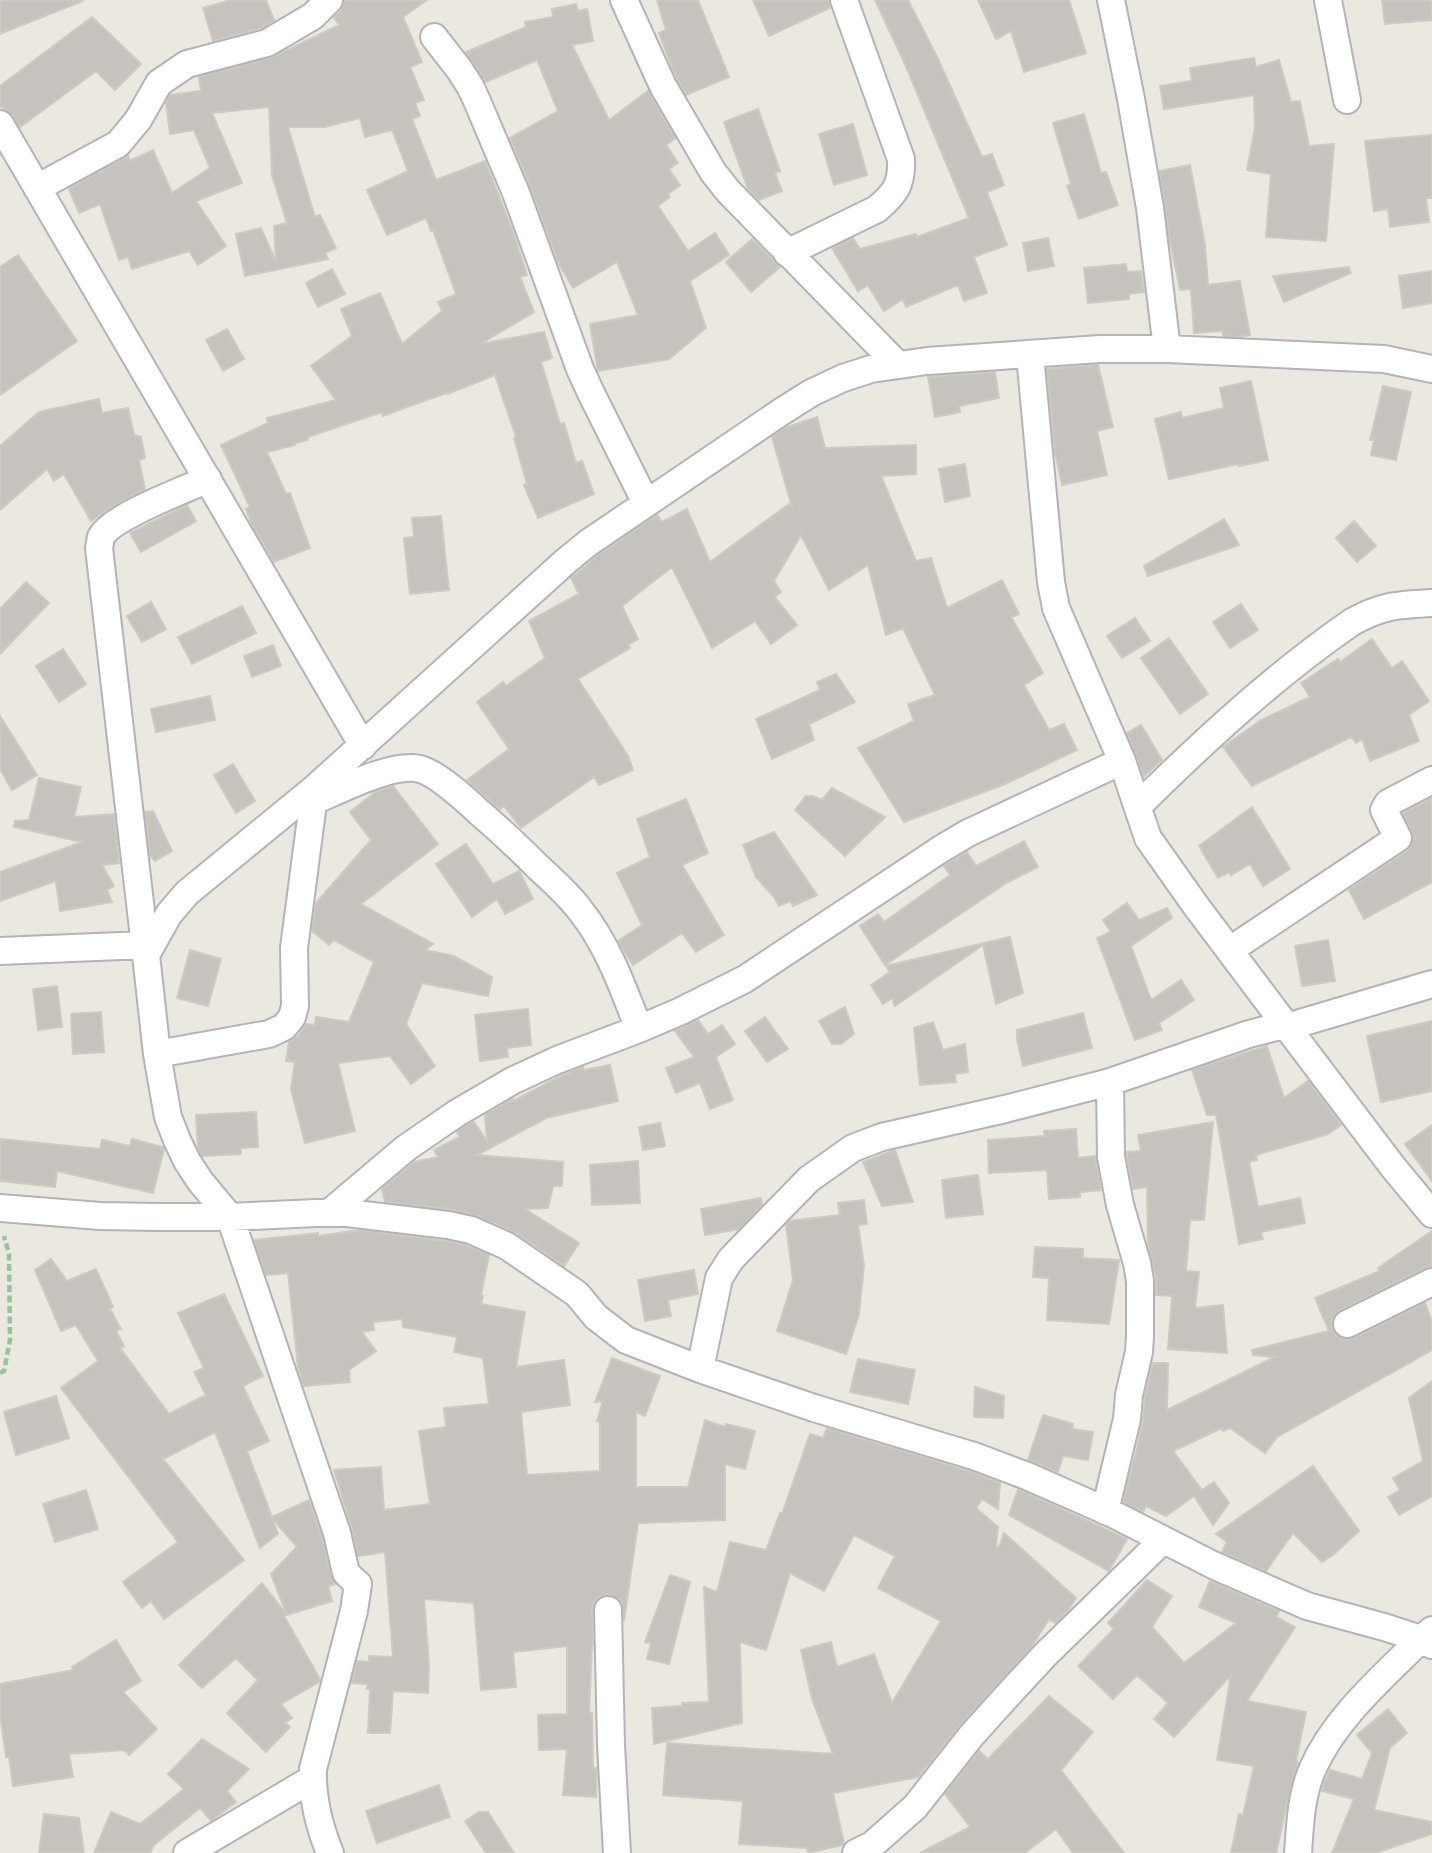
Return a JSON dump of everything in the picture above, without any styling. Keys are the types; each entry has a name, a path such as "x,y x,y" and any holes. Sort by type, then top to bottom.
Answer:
{"street":[{"path":"37,188 118,144 138,120 159,83 187,64 267,43 313,16 329,0"},
{"path":"624,0 663,86 713,172 728,191 898,365"},
{"path":"788,253 877,209 898,187 902,174 901,159 844,0"},
{"path":"1111,0 1150,208 1167,349"},
{"path":"1328,0 1346,100"},
{"path":"434,37 474,93 516,193 590,393 646,503"},
{"path":"0,124 363,746"},
{"path":"145,950 187,893 315,794 363,746 565,561 646,503 811,393 842,378 871,369 927,361 1100,349 1167,349 1384,359 1432,369"},
{"path":"1030,355 1051,582 1056,608 1122,761 1148,838 1287,1027 1432,1214"},
{"path":"208,479 124,517 110,527 102,537 99,548 157,1054 169,1117 187,1161 230,1217 337,1533 346,1573 358,1584 354,1611 313,1769 313,1792 318,1820 330,1853"},
{"path":"1138,806 1218,729 1336,634 1370,612 1389,606 1432,603"},
{"path":"329,1213 406,1148 457,1113 512,1081 557,1060 639,1030 745,979 968,833 1122,761"},
{"path":"315,794 404,768 421,769 435,777 500,830 581,911 616,971 639,1030"},
{"path":"1230,950 1398,838 1384,810 1388,803 1432,780"},
{"path":"157,1054 269,1034 284,1027 292,1017 295,1006 294,948 315,794"},
{"path":"0,951 145,950"},
{"path":"700,1369 719,1278 731,1259 809,1179 853,1148 882,1137 1110,1082 1240,1037 1276,1027 1287,1027 1432,984"},
{"path":"1105,1511 1127,1419 1140,1336 1140,1281 1111,1157 1110,1082"},
{"path":"1,1220 346,1213 471,1230 507,1246 577,1294 596,1317 626,1340 700,1369 814,1408 974,1456 1060,1490 1213,1565 1307,1606 1428,1638"},
{"path":"1347,1324 1432,1282"},
{"path":"856,1853 872,1845 915,1807 971,1736 1045,1655 1163,1540"},
{"path":"608,1610 617,1853"},
{"path":"1298,1853 1303,1799 1312,1769 1327,1742 1351,1712 1428,1638"},
{"path":"187,1853 312,1779"}],"path":[{"path":"0,1373 4,1371 10,1340 9,1254 1,1220"}],"building":[{"path":"0,0 82,0 83,1 0,34"},
{"path":"231,0 266,0 274,20 261,28 213,41 203,8"},
{"path":"344,0 427,0 403,17 422,62 410,67 424,100 415,103 420,116 412,119 436,180 485,161 527,275 520,277 534,312 480,344 544,332 552,358 541,362 560,424 564,423 576,463 582,461 594,494 538,518 524,485 527,484 514,438 516,437 495,375 383,416 382,412 308,437 308,440 295,445 267,452 286,494 290,493 310,548 274,562 252,525 246,509 250,507 221,445 268,423 267,418 336,400 311,366 352,336 341,309 380,293 402,344 442,311 438,302 456,294 433,230 431,231 426,218 387,235 367,190 408,171 392,130 365,137 360,118 324,127 288,127 315,217 320,215 336,248 325,253 328,259 245,276 236,234 261,228 276,262 274,226 287,223 272,175 269,107 212,113 242,183 196,201 226,246 198,265 189,251 132,269 128,257 119,260 100,204 79,213 69,189 128,156 130,161 153,150 172,193 210,168 194,130 170,134 166,103 170,95 201,91 199,77 271,58 339,25 334,17 341,11"},
{"path":"657,0 698,0 729,77 686,95 659,33 666,30"},
{"path":"753,0 829,0 830,8 769,36"},
{"path":"875,0 908,0 982,157 992,154 1004,185 987,192 1007,245 974,257 987,293 964,301 958,285 906,307 903,299 884,311 868,285 858,291 832,248 853,238 860,249 916,234 917,237 969,218 905,64"},
{"path":"978,0 1069,0 1086,53 1024,72 1011,31 996,39"},
{"path":"1382,0 1432,0 1432,20 1385,24"},
{"path":"576,4 578,11 587,9 593,41 572,45 609,120 648,91 675,138 666,145 678,163 669,169 680,185 658,206 688,251 715,233 729,255 690,281 706,328 669,359 598,371 590,324 638,315 617,262 573,288 559,264 510,138 558,111 537,60 486,82 466,52 526,27 525,22 553,17 552,9"},
{"path":"92,17 141,64 115,90 96,71 20,127 13,116 0,106 0,86"},
{"path":"1254,58 1256,67 1279,60 1291,102 1300,101 1309,146 1334,144 1326,241 1266,237 1271,174 1247,170 1255,128 1254,95 1164,109 1160,86 1192,81 1190,68"},
{"path":"758,109 780,171 775,173 782,191 759,200 748,189 724,122"},
{"path":"1084,114 1101,173 1106,172 1118,205 1079,219 1067,186 1071,184 1053,123"},
{"path":"853,124 867,175 834,185 819,134"},
{"path":"1432,135 1432,198 1426,198 1429,222 1390,227 1388,209 1374,211 1365,141"},
{"path":"1190,165 1205,245 1208,285 1240,281 1250,335 1223,336 1223,331 1194,333 1191,289 1180,290 1159,171"},
{"path":"1048,238 1054,266 1028,271 1023,243"},
{"path":"752,239 780,267 751,292 726,262"},
{"path":"18,255 77,341 0,395 0,267"},
{"path":"1126,264 1127,272 1141,271 1144,292 1129,294 1129,299 1088,303 1084,268"},
{"path":"1349,267 1351,273 1284,302 1273,276"},
{"path":"332,269 345,294 318,307 306,283"},
{"path":"1432,271 1432,303 1403,308 1399,276"},
{"path":"227,329 244,359 223,371 206,340"},
{"path":"1098,365 1113,427 1097,431 1107,475 1062,485 1055,452 1047,369"},
{"path":"995,372 999,398 959,406 960,412 935,417 928,377"},
{"path":"1251,381 1268,460 1169,479 1155,419 1181,412 1182,418 1224,408 1220,388"},
{"path":"1383,386 1411,392 1396,460 1371,455 1374,440 1370,440"},
{"path":"99,399 102,413 128,408 134,435 141,437 145,458 139,460 145,489 91,521 64,474 54,481 47,469 0,510 0,446 39,412"},
{"path":"817,417 825,448 916,445 916,474 881,476 916,561 931,558 947,608 1002,580 1019,614 1011,617 1043,673 1024,685 1049,730 1064,724 1077,750 1005,784 904,822 858,748 914,721 908,704 935,695 903,628 886,635 868,565 829,590 801,535 774,581 781,592 775,597 797,625 771,644 755,621 712,648 672,567 622,606 638,639 628,645 630,648 578,679 628,756 633,770 599,785 594,777 521,828 504,806 500,809 467,780 509,749 477,702 503,682 506,686 545,658 529,621 579,594 571,578 597,556 657,515 662,522 687,509 710,562 789,504 792,507 772,437 787,427"},
{"path":"965,464 970,496 945,502 939,469"},
{"path":"187,505 196,521 141,552 130,533"},
{"path":"441,516 449,590 410,594 404,538 414,537 412,518"},
{"path":"1224,519 1239,545 1148,576 1144,566"},
{"path":"1354,521 1376,546 1357,562 1336,538"},
{"path":"26,582 49,603 0,654 0,609"},
{"path":"151,602 166,629 142,642 127,616"},
{"path":"1241,604 1258,630 1230,648 1213,622"},
{"path":"242,606 256,633 192,664 178,637"},
{"path":"1135,618 1150,641 1122,658 1107,636"},
{"path":"1169,638 1208,694 1180,714 1141,658"},
{"path":"1372,639 1392,668 1402,661 1429,701 1409,715 1419,741 1370,761 1362,739 1356,743 1351,737 1252,786 1223,747 1261,720 1310,697 1301,683 1338,659 1340,662"},
{"path":"273,645 281,666 252,677 244,656"},
{"path":"63,649 86,684 59,702 36,666"},
{"path":"836,674 855,702 809,724 814,740 772,759 756,719 820,690 817,682"},
{"path":"210,696 215,720 156,732 151,709"},
{"path":"0,716 37,775 12,790 0,769"},
{"path":"1141,725 1162,760 1144,776 1127,733"},
{"path":"233,764 255,801 236,813 214,775"},
{"path":"39,778 81,787 74,817 114,814 119,863 102,865 114,886 107,890 112,902 60,911 56,881 0,901 0,872 82,842 14,827 15,821 29,820"},
{"path":"393,786 438,844 361,904 433,944 425,950 454,956 492,977 488,996 422,983 406,1024 435,1066 411,1084 390,1056 338,1063 355,1131 305,1143 291,1089 295,1062 286,1061 289,1042 298,1036 306,1024 315,1025 316,1017 349,1022 374,962 334,940 329,945 312,931 316,903 371,840 350,812 377,791"},
{"path":"832,788 885,817 845,856 795,810 806,796 822,800"},
{"path":"1432,798 1432,882 1364,919 1349,890 1407,851 1414,839 1403,813"},
{"path":"686,799 708,853 682,865 724,935 696,952 682,933 633,965 618,941 642,925 617,873 650,857 637,819"},
{"path":"1252,807 1290,869 1263,886 1250,864 1231,875 1229,872 1218,878 1199,846"},
{"path":"153,811 172,851 155,861 150,855 145,812"},
{"path":"774,832 817,895 793,906 790,901 779,906 756,877 743,845"},
{"path":"1024,841 1038,867 1006,883 885,965 860,926 878,914 884,922 950,875 944,866 967,852 976,866"},
{"path":"466,844 493,884 519,871 533,899 505,914 497,899 472,917 436,864"},
{"path":"1127,903 1139,920 1167,908 1172,918 1131,946 1151,1000 1181,980 1194,1000 1159,1023 1162,1030 1135,1040 1097,938 1111,932 1103,920"},
{"path":"1010,937 1023,993 996,1004 983,945 895,1006 892,998 883,1004 871,985 890,972 886,966"},
{"path":"1328,940 1335,981 1302,986 1295,946"},
{"path":"190,950 221,959 208,1006 177,998"},
{"path":"57,986 62,1027 38,1030 33,989"},
{"path":"845,1007 854,1034 841,1044 832,1044 819,1021"},
{"path":"528,1009 531,1045 507,1048 508,1057 480,1061 475,1015"},
{"path":"101,1012 104,1052 73,1054 71,1014"},
{"path":"1083,1013 1092,1048 1023,1066 1017,1030"},
{"path":"765,1017 788,1049 767,1062 745,1031"},
{"path":"698,1020 708,1034 722,1025 735,1044 716,1057 733,1100 710,1109 700,1083 676,1093 666,1068 694,1057 675,1031"},
{"path":"1432,1021 1432,1091 1381,1102 1367,1036"},
{"path":"933,1022 943,1050 965,1044 968,1072 955,1074 956,1082 920,1085 914,1028"},
{"path":"1267,1046 1284,1098 1308,1081 1341,1125 1328,1134 1256,1155 1257,1160 1249,1162 1258,1207 1300,1198 1305,1223 1261,1232 1263,1239 1239,1244 1216,1115 1207,1115 1192,1070"},
{"path":"610,1065 618,1101 546,1118 477,1155 563,1162 562,1186 553,1186 548,1208 525,1209 579,1243 564,1266 516,1233 477,1216 450,1209 385,1202 382,1189 414,1162 438,1157 434,1150 460,1137 457,1132 465,1126 474,1122 487,1141 485,1115 488,1113 583,1067 584,1070"},
{"path":"256,1112 258,1147 241,1148 241,1154 202,1156 198,1147 196,1115"},
{"path":"1213,1122 1204,1220 1190,1220 1186,1271 1199,1272 1195,1308 1223,1305 1227,1353 1168,1349 1172,1296 1156,1295 1156,1278 1148,1245 1147,1187 1133,1189 1127,1155 1127,1152 1141,1151 1138,1135"},
{"path":"660,1123 665,1146 643,1150 639,1127"},
{"path":"1432,1125 1432,1181 1405,1144"},
{"path":"1076,1129 1078,1158 1095,1156 1101,1190 1080,1192 1080,1197 1049,1199 1047,1170 989,1173 988,1140 1045,1136 1044,1131"},
{"path":"0,1139 100,1149 102,1140 130,1146 132,1139 164,1149 153,1193 57,1171 55,1187 0,1181"},
{"path":"895,1150 913,1202 882,1206 863,1162"},
{"path":"638,1161 640,1203 592,1205 590,1165"},
{"path":"978,1175 983,1214 946,1218 942,1180"},
{"path":"761,1198 762,1205 739,1229 705,1235 701,1209"},
{"path":"864,1200 867,1224 858,1225 864,1266 859,1314 846,1354 777,1331 793,1280 786,1225 790,1221 840,1215 838,1203"},
{"path":"360,1230 466,1245 489,1255 481,1304 525,1312 516,1367 564,1360 570,1405 521,1412 527,1475 600,1471 600,1422 597,1421 603,1401 595,1402 612,1358 660,1376 645,1416 636,1412 636,1487 688,1487 705,1420 725,1427 726,1424 755,1431 745,1469 725,1464 725,1520 638,1523 624,1621 622,1602 616,1597 607,1594 594,1603 589,1713 592,1713 593,1768 597,1768 596,1797 563,1795 567,1749 539,1750 538,1715 567,1714 567,1646 513,1652 516,1687 481,1690 474,1603 424,1599 429,1665 428,1693 393,1691 390,1733 368,1733 370,1689 367,1689 367,1684 352,1681 357,1661 369,1662 369,1656 393,1657 385,1552 358,1556 334,1470 381,1467 384,1510 430,1504 419,1431 446,1427 444,1408 489,1404 483,1358 454,1352 457,1337 403,1327 402,1319 373,1322 374,1330 362,1332 376,1351 349,1370 350,1382 304,1386 298,1367 288,1273 266,1275 254,1240"},
{"path":"1432,1231 1432,1266 1340,1310 1331,1324 1333,1332 1345,1340 1425,1303 1432,1322 1432,1350 1277,1437 1265,1453 1230,1428 1223,1431 1222,1428 1173,1451 1202,1490 1214,1482 1229,1503 1213,1525 1194,1496 1166,1516 1146,1506 1143,1512 1123,1502 1143,1421 1145,1397 1153,1363 1168,1363 1167,1410 1275,1357 1253,1355 1252,1350 1329,1331 1315,1298 1380,1271 1378,1268"},
{"path":"1035,1247 1083,1249 1083,1258 1119,1260 1109,1324 1047,1320 1049,1278 1033,1277"},
{"path":"51,1259 67,1281 96,1269 113,1307 110,1309 121,1329 116,1331 124,1346 120,1348 169,1414 206,1395 194,1372 204,1368 178,1313 224,1294 263,1376 243,1386 269,1441 247,1451 272,1517 309,1500 335,1584 328,1586 332,1601 287,1615 271,1574 297,1547 272,1518 278,1534 260,1548 215,1432 163,1459 244,1560 164,1619 151,1601 142,1608 123,1582 178,1542 61,1388 98,1361 76,1325 61,1331 35,1270"},
{"path":"694,1270 698,1294 668,1300 671,1316 645,1321 638,1280"},
{"path":"858,1359 915,1370 908,1404 850,1392"},
{"path":"1432,1381 1432,1496 1399,1515 1388,1497 1400,1490 1393,1478 1423,1461 1409,1398"},
{"path":"975,1387 1004,1396 1003,1418 974,1417"},
{"path":"56,1396 69,1438 16,1455 4,1412"},
{"path":"1043,1415 1073,1424 1072,1429 1093,1432 1088,1460 1063,1456 1058,1472 1028,1460"},
{"path":"827,1428 1000,1483 998,1509 982,1499 976,1508 998,1527 996,1547 999,1547 1004,1533 1076,1598 1055,1623 1049,1619 1032,1646 959,1726 918,1777 833,1793 844,1843 808,1853 807,1848 739,1844 743,1801 663,1795 667,1743 833,1754 812,1699 801,1650 831,1642 837,1667 874,1654 892,1703 941,1621 878,1588 895,1556 854,1535 824,1591 790,1573 766,1650 740,1642 742,1723 654,1744 652,1708 709,1702 704,1587 717,1592 730,1542 766,1550 780,1513 782,1514 810,1434 823,1438"},
{"path":"1313,1466 1359,1531 1322,1562 1293,1533 1266,1571 1222,1552 1227,1542 1216,1534"},
{"path":"1018,1489 1127,1539 1109,1571 1009,1515"},
{"path":"86,1490 98,1529 55,1542 43,1504"},
{"path":"670,1575 690,1582 669,1664 647,1659 651,1643 645,1642"},
{"path":"1147,1580 1172,1596 1152,1627 1184,1663 1236,1623 1199,1607 1210,1581 1279,1611 1276,1617 1295,1627 1247,1701 1306,1712 1296,1761 1298,1762 1276,1853 1231,1853 1239,1814 1243,1815 1254,1766 1217,1760 1231,1675 1174,1737 1154,1719 1168,1703 1137,1675 1113,1699 1078,1666 1114,1629 1108,1623"},
{"path":"262,1583 287,1615 284,1616 320,1679 281,1704 292,1718 285,1723 290,1727 266,1752 227,1713 258,1680 236,1658 202,1688 179,1665"},
{"path":"116,1640 141,1681 123,1692 157,1729 129,1755 124,1750 69,1754 73,1777 13,1786 0,1714 0,1684 74,1670 72,1667"},
{"path":"1049,1696 1093,1732 1061,1770 1124,1853 1073,1853 1056,1829 1025,1853 920,1853 970,1827 945,1794 979,1751 988,1759"},
{"path":"1388,1709 1407,1733 1390,1748 1374,1810 1432,1822 1432,1834 1375,1853 1332,1853 1354,1799 1322,1791 1324,1783 1330,1770 1362,1779 1372,1753 1357,1735"},
{"path":"202,1739 249,1769 227,1791 236,1802 211,1821 200,1808 154,1845 150,1853 94,1853 111,1812 140,1824 184,1789 168,1774"},
{"path":"439,1785 450,1817 377,1843 366,1811"},
{"path":"479,1812 488,1812 514,1853 486,1853 465,1821"},
{"path":"44,1814 79,1818 84,1853 39,1853"}]}
